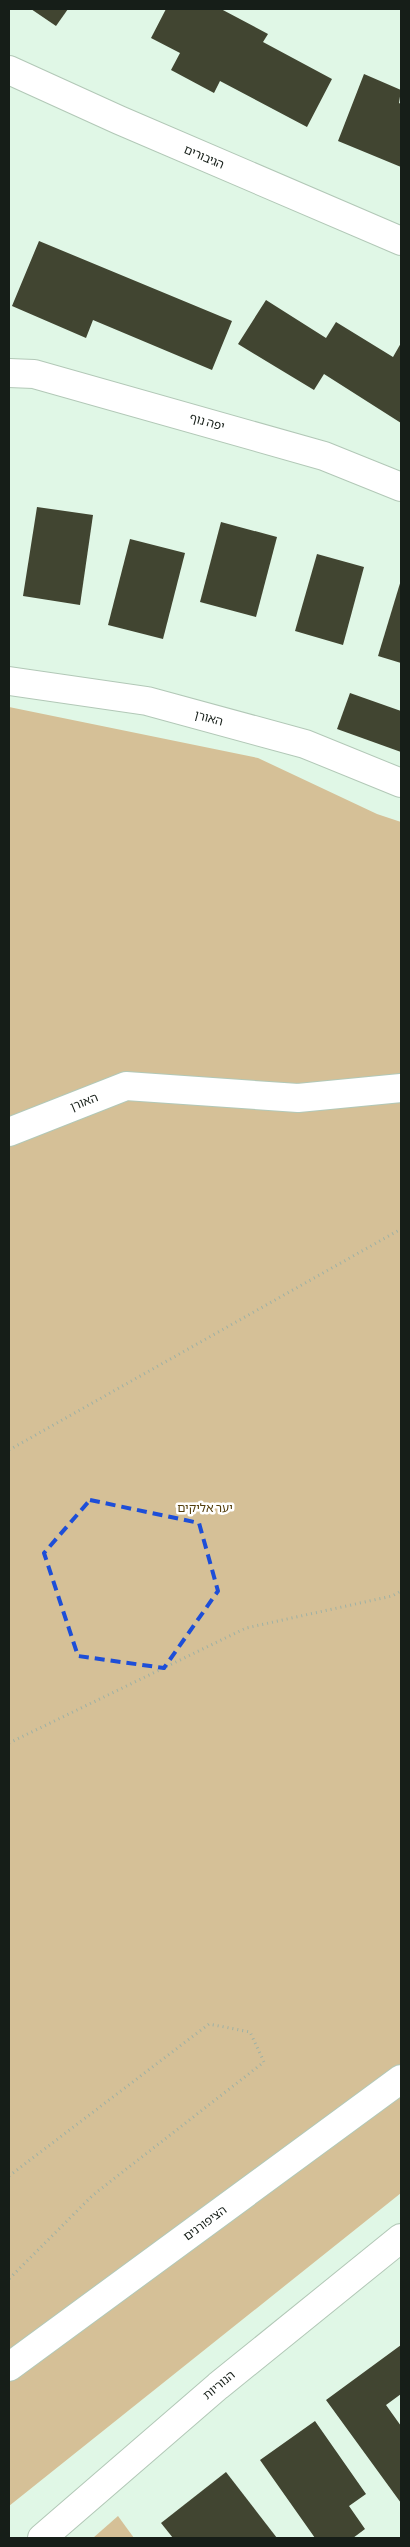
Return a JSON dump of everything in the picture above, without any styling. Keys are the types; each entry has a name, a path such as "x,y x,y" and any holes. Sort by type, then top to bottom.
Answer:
{"street":[{"name":"הגיבורים","path":"9,70 119,120 401,241"},
{"name":"יפה נוף","path":"9,373 34,374 295,447 324,456 401,487"},
{"name":"האורן","path":"9,681 147,701 305,744 401,783"},
{"name":"האורן","path":"9,1132 126,1086 298,1098 401,1088"},
{"name":"הציפורנים","path":"9,2367 401,2079"},
{"name":"הנוריות","path":"42,2538 218,2386 401,2238"}],"path":[{"path":"9,1450 401,1229"},
{"path":"9,1743 246,1628 392,1596 401,1592"},
{"path":"9,2176 209,2024 250,2032 264,2062 93,2195 9,2279"}],"highlighted area":[{"path":"90,1500 199,1523 218,1591 164,1668 78,1656 44,1553"}],"green space":[{"name":"יער אליקים","path":"9,707 258,758 377,814 401,822 401,2193 9,2506"},
{"path":"118,2516 134,2538 93,2538"}],"building":[{"path":"31,9 68,9 56,26"},
{"path":"166,9 221,9 268,34 263,42 332,79 307,127 220,81 214,93 171,70 180,53 151,38"},
{"path":"364,74 401,90 399,103 401,104 401,167 338,141"},
{"path":"39,241 232,321 212,370 93,320 86,338 12,306"},
{"path":"266,300 326,338 336,322 393,357 401,343 401,423 324,374 314,390 238,344"},
{"path":"37,507 93,515 80,605 23,596"},
{"path":"221,522 277,537 256,617 200,602"},
{"path":"130,539 185,553 163,639 108,625"},
{"path":"317,554 364,567 343,645 295,631"},
{"path":"401,580 401,663 378,656"},
{"path":"350,693 401,711 401,752 337,729"},
{"path":"401,2345 401,2394 386,2405 401,2426 401,2503 326,2400"},
{"path":"315,2421 366,2494 349,2506 365,2529 353,2538 315,2538 260,2460"},
{"path":"226,2472 277,2538 173,2538 161,2523"}]}
